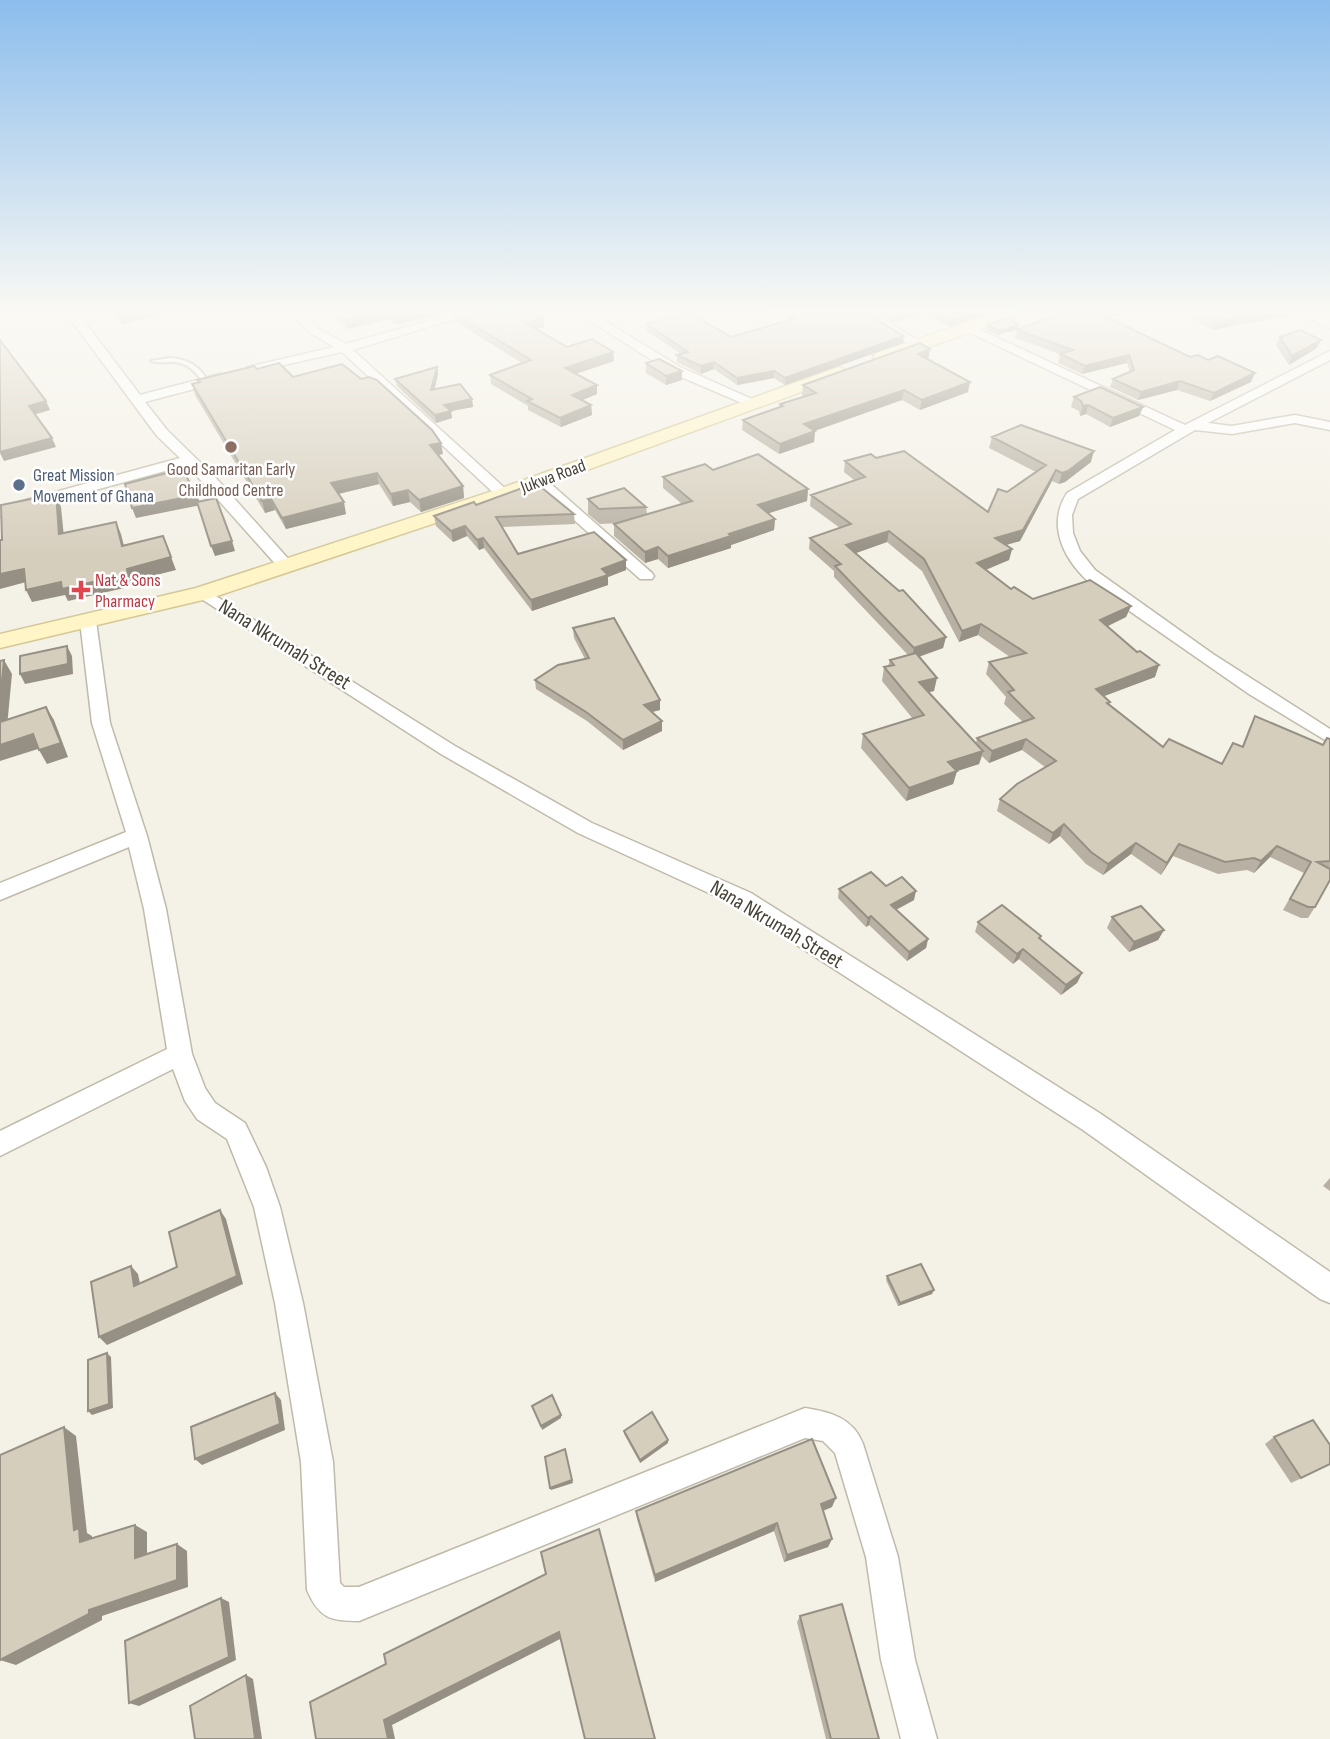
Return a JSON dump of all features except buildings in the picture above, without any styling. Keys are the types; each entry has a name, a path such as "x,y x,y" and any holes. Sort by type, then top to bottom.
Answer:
{"main road":[{"name":"Jukwa Road","path":"0,641 203,593 503,494 778,394"}],"street":[{"path":"134,394 162,433 286,566"},
{"path":"138,400 159,394"},
{"path":"394,394 503,494"},
{"path":"733,394 754,403"},
{"path":"1116,394 1191,428 1232,430 1295,419 1330,426"},
{"path":"1255,394 1072,496 1063,508 1062,518 1068,541 1085,570 1215,665 1330,737"},
{"path":"0,512 190,460"},
{"path":"539,481 646,576"},
{"name":"Nana Nkrumah Street","path":"203,593 448,750 585,828 743,899 1092,1122 1330,1289"},
{"path":"88,621 101,723 137,836 155,909 180,1054 194,1093 206,1111 236,1131 253,1167 267,1207 289,1303 317,1462 324,1590 336,1604 359,1604 805,1423 830,1427 848,1444 882,1557 898,1660 919,1739"},
{"path":"0,892 137,836"},
{"path":"0,1144 180,1054"}],"place":[{"name":"Good Samaritan Early Childhood Centre","path":"231,447"},
{"name":"Great Mission Movement of Ghana","path":"19,485"},
{"name":"Nat & Sons Pharmacy","path":"81,590"}]}
